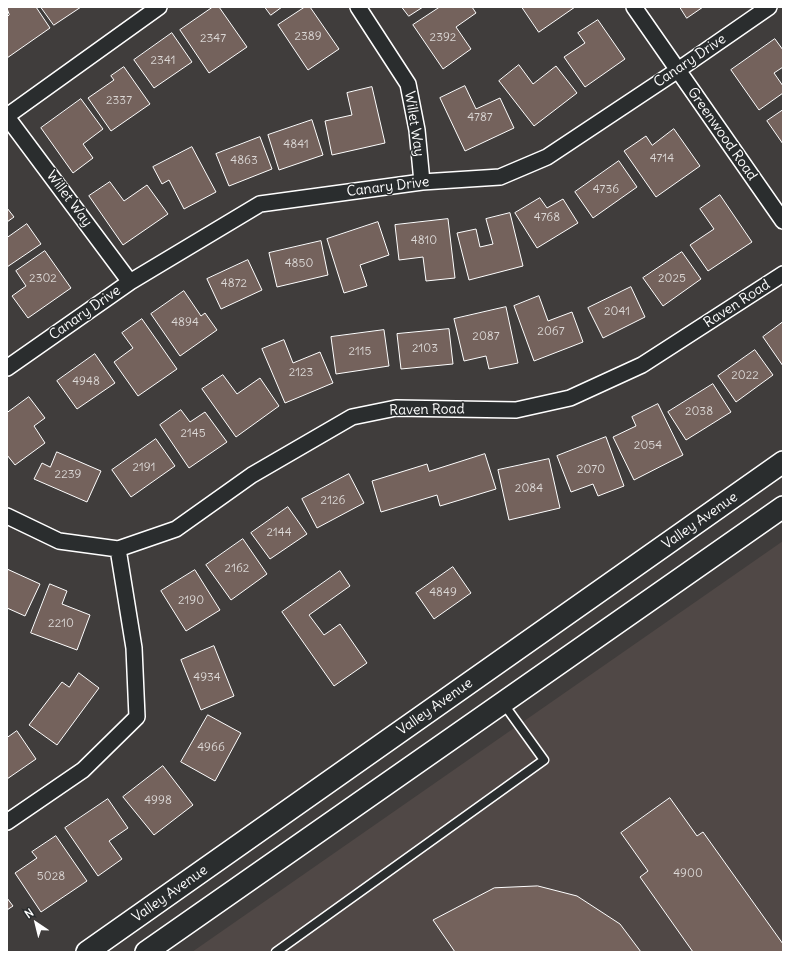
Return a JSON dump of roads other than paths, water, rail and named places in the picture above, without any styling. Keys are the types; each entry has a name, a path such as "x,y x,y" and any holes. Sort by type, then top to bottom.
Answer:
{"main road":[{"name":"Valley Avenue","path":"87,952 783,462"},
{"path":"156,949 503,702 783,507"}],"street":[{"name":"Willet Way","path":"130,282 7,117 159,7"},
{"name":"Willet Way","path":"358,7 408,84 417,130 422,182"},
{"name":"Greenwood Road","path":"634,7 783,221"},
{"name":"Canary Drive","path":"7,368 130,282 260,204 422,182 500,177 547,157 678,70 769,7"},
{"name":"Raven Road","path":"7,516 59,541 118,549 176,529 252,475 352,418 396,408 516,410 570,398 642,366 783,274"},
{"path":"7,822 83,770 137,717 134,648 118,549"}],"lane":[{"path":"276,952 544,760 503,702"}]}
